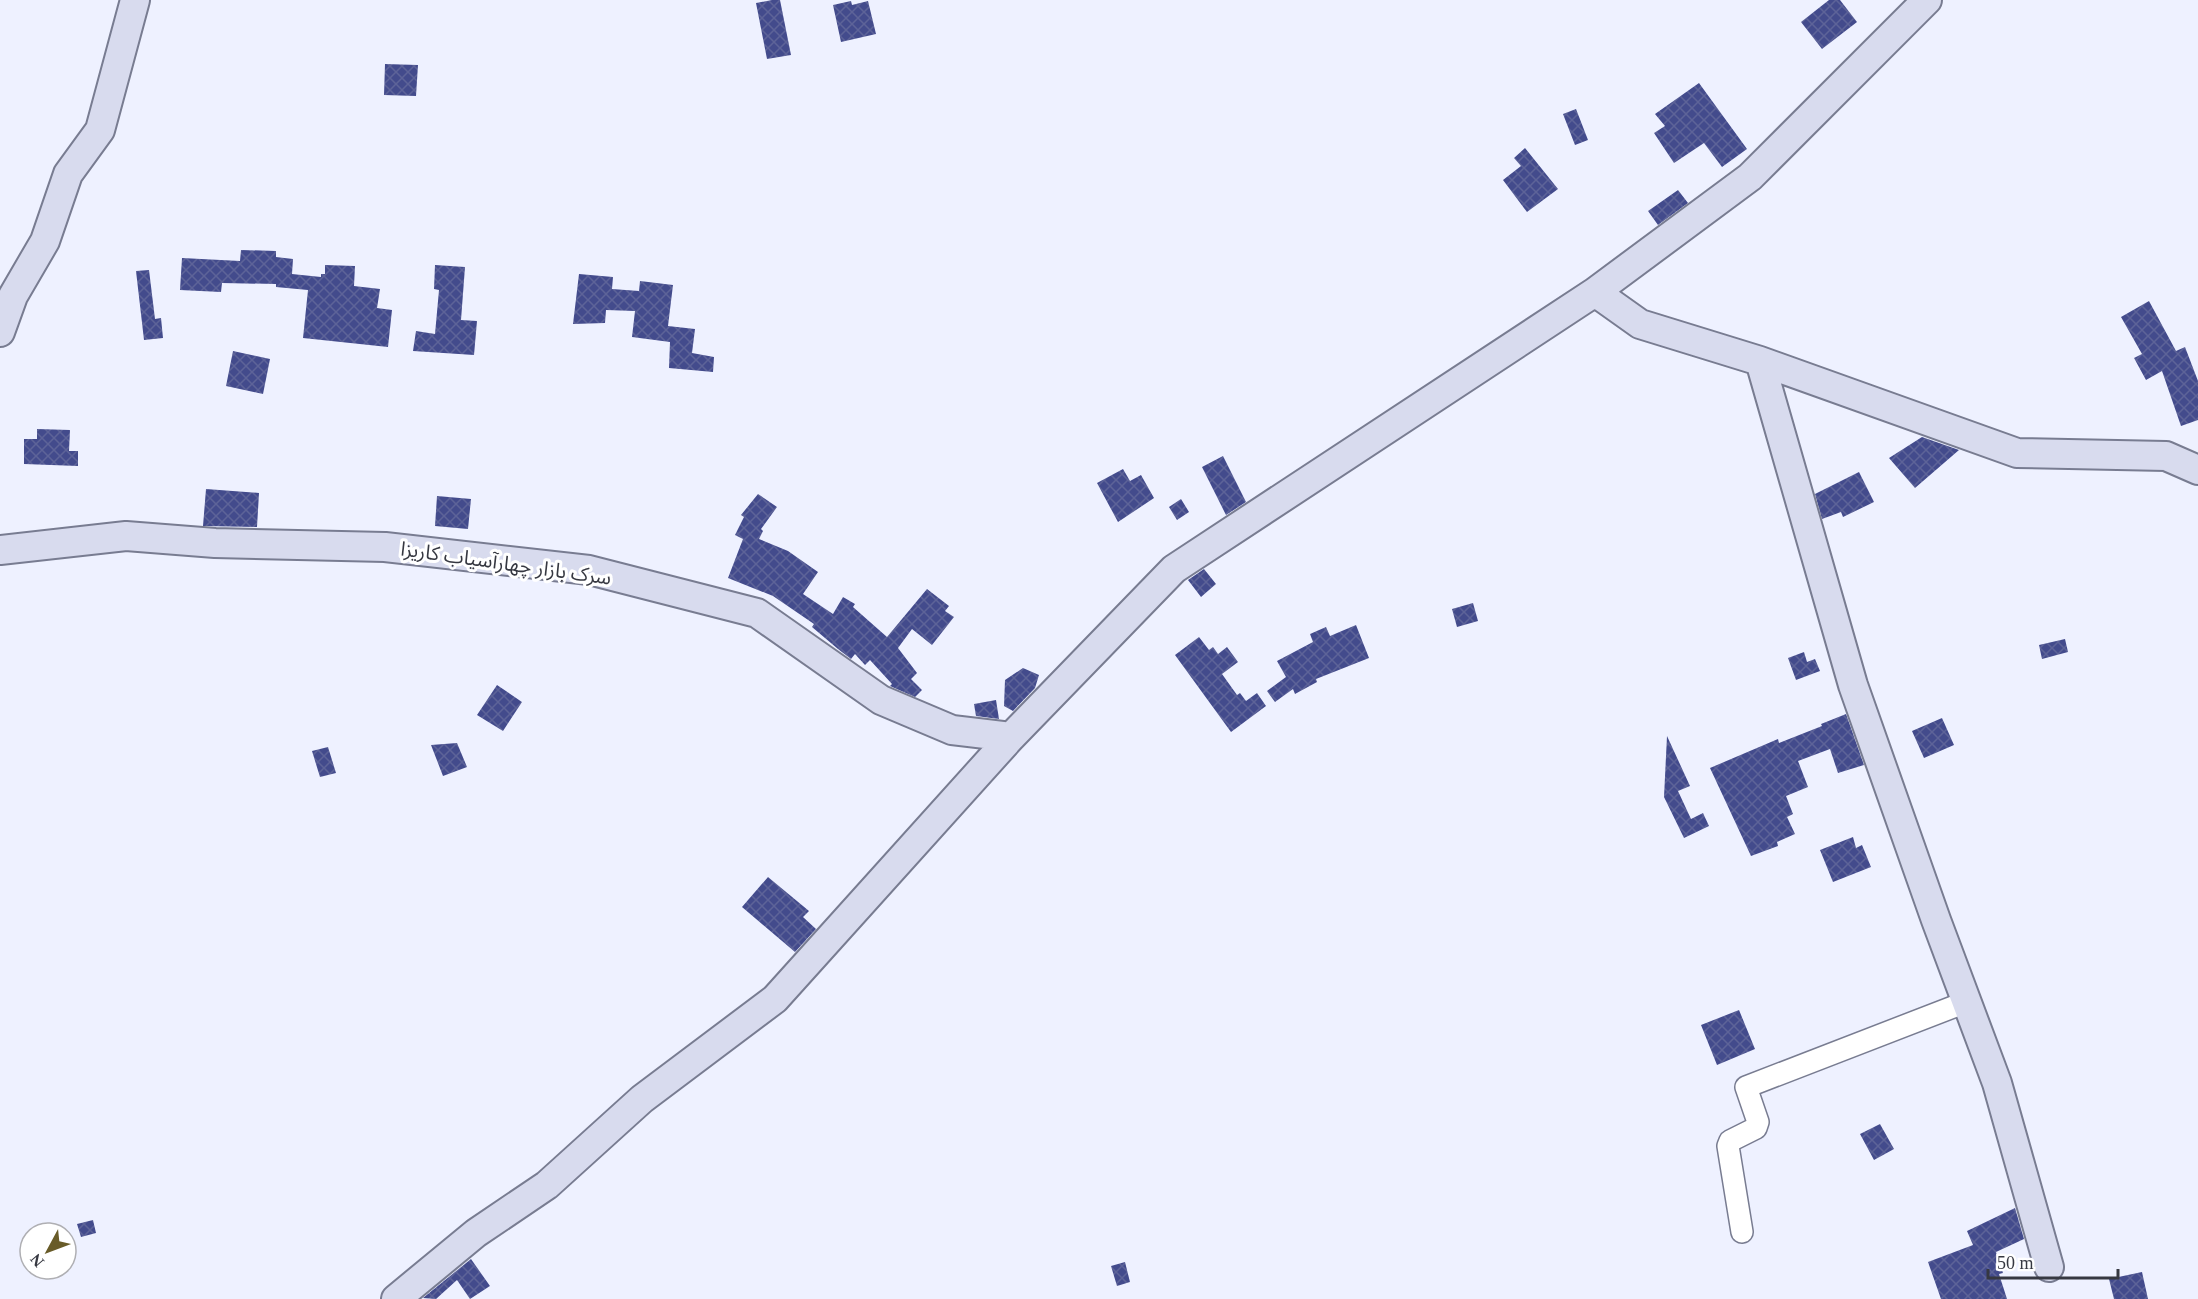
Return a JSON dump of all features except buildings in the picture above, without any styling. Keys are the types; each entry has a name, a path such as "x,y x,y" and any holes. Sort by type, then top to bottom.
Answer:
{"street":[{"path":"0,332 13,296 45,241 68,174 100,130 135,0"},
{"path":"396,1299 476,1233 547,1185 642,1100 775,999 1011,737 1174,569 1301,489 1595,292 1750,177 1927,0"},
{"path":"1595,292 1640,324 1760,361 2017,453 2166,456 2198,470"},
{"path":"1760,361 1853,684 1997,1083 2049,1267"},
{"name":"سرک بازار چهارآسیاب کاریزا","path":"0,550 126,536 215,543 385,547 588,570 758,613 881,700 952,730 1011,737"},
{"path":"1742,1232 1728,1146 1730,1141 1756,1128 1758,1122 1746,1087 1966,1002"}]}
